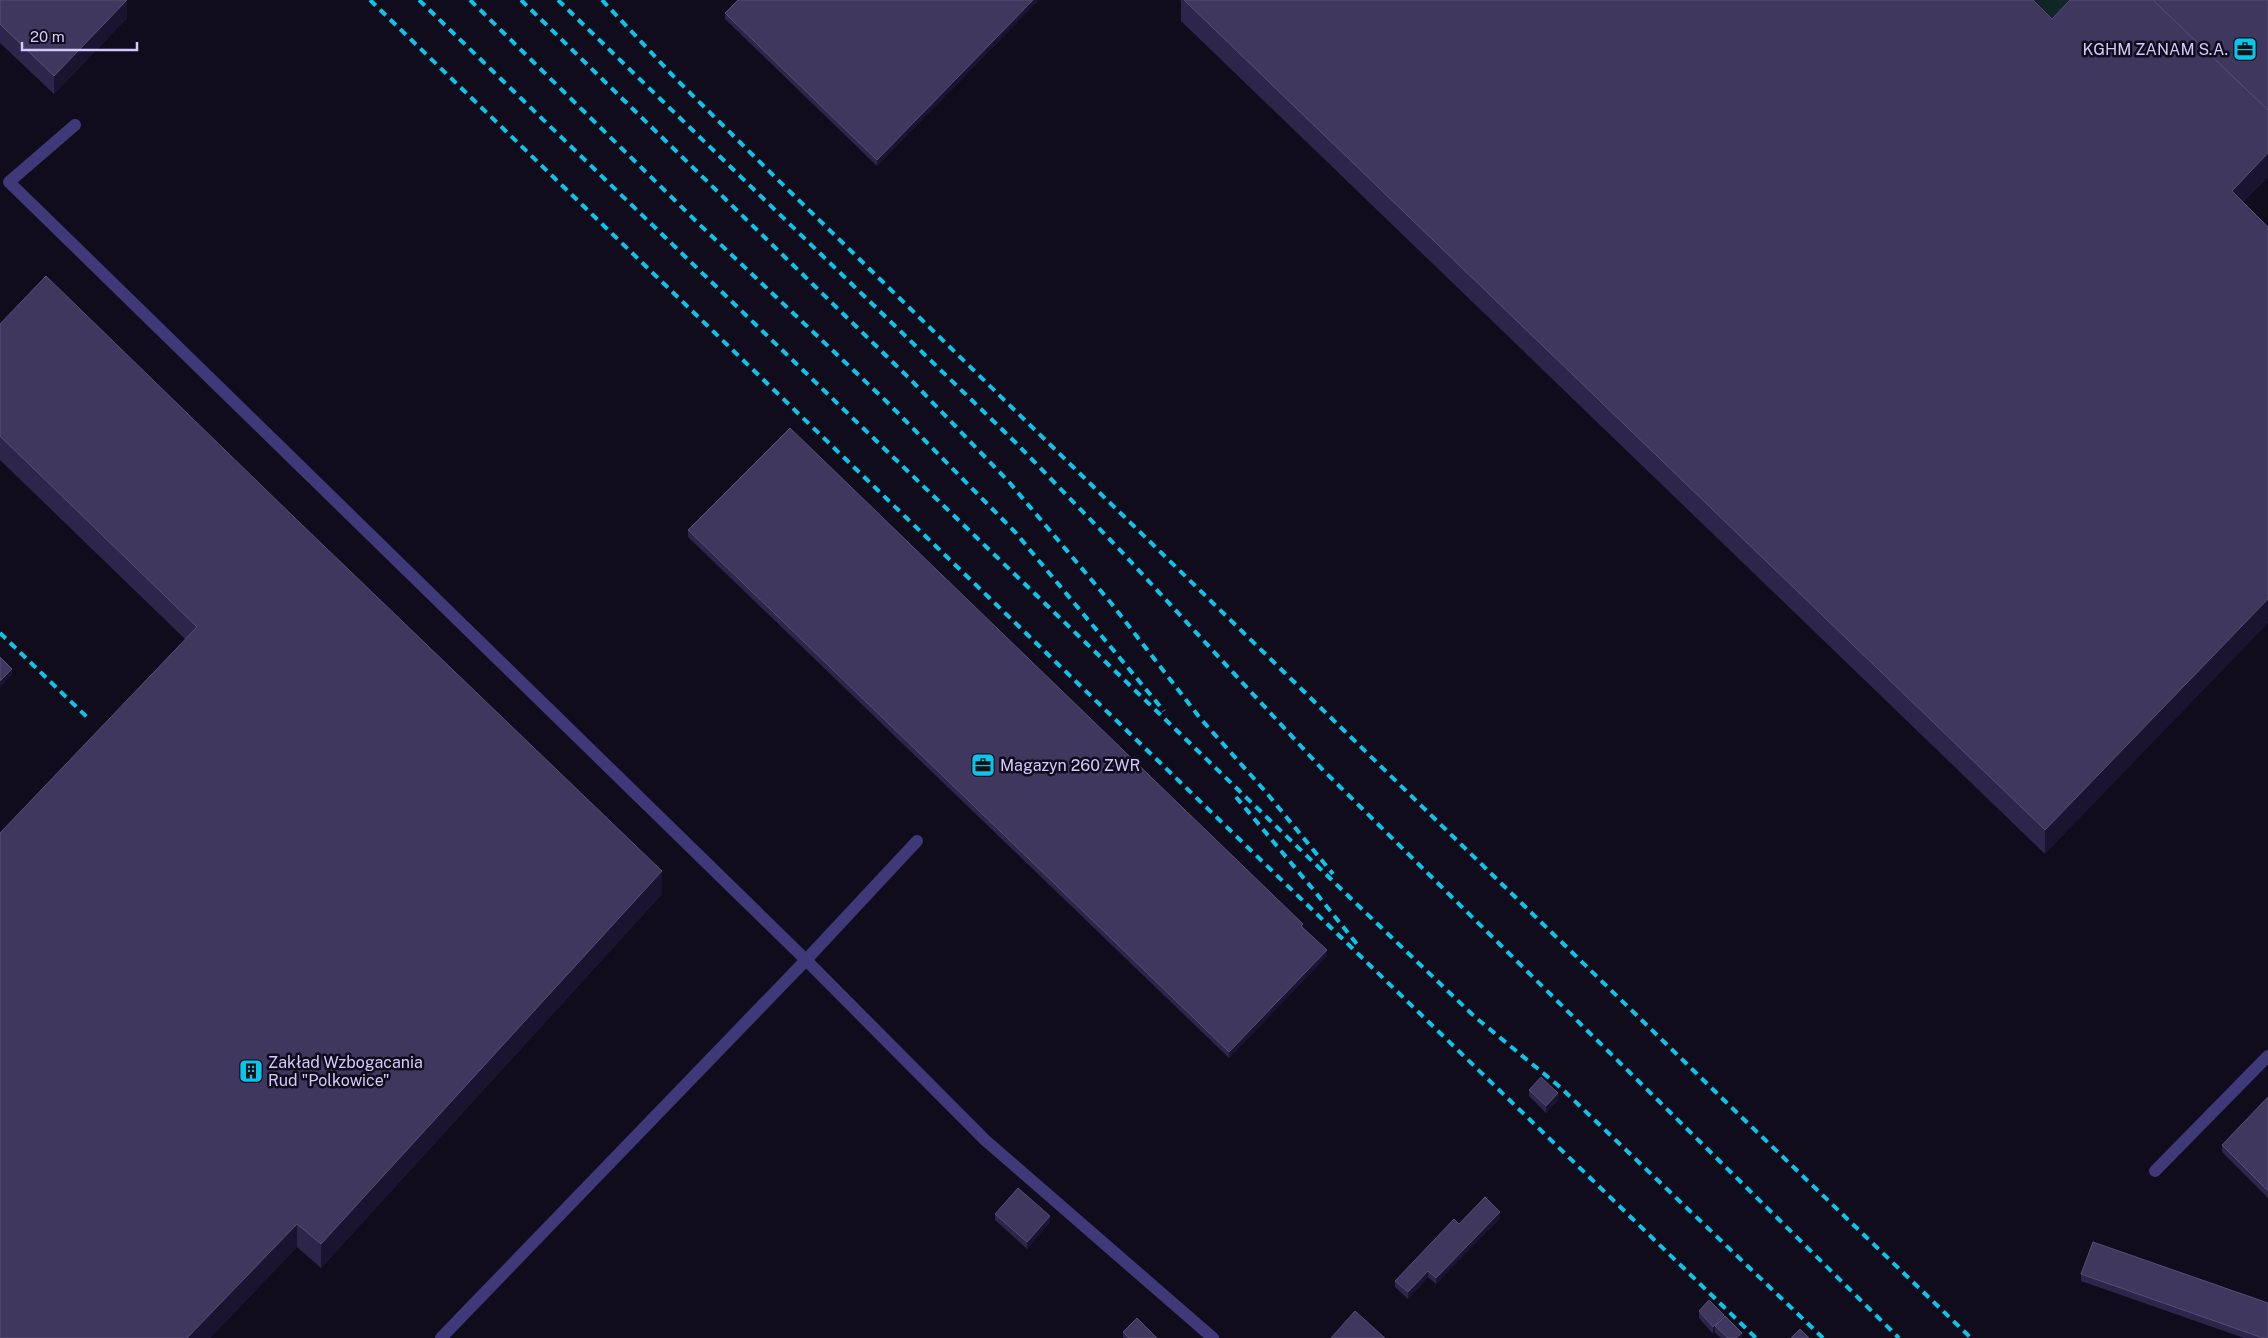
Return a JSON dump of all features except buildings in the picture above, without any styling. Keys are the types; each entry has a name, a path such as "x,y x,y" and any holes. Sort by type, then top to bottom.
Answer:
{"lane":[{"path":"75,125 9,182 806,960 985,1140 1213,1338"},
{"path":"441,1338 806,960 917,841"},
{"path":"2156,1171 2268,1056"}],"green space":[{"path":"2008,0 2084,0 2052,42"}],"railway":[{"path":"370,0 1756,1338"},
{"path":"419,0 1475,1017 1560,1087 1823,1338"},
{"path":"470,0 700,225 886,401 1015,532 1164,711"},
{"path":"521,0 910,379 1009,482 1111,603 1200,718 1265,791 1333,874"},
{"path":"558,0 1015,442 1120,550 1322,769 1899,1338"},
{"path":"602,0 676,79 775,177 1971,1338"},
{"path":"0,633 90,720"},
{"path":"1236,797 1360,948"}],"place":[{"name":"KGHM ZANAM S.A.","path":"2245,49"},
{"name":"Magazyn 260 ZWR","path":"983,765"},
{"name":"Zakład Wzbogacania Rud \"Polkowice\"","path":"251,1071"}]}
